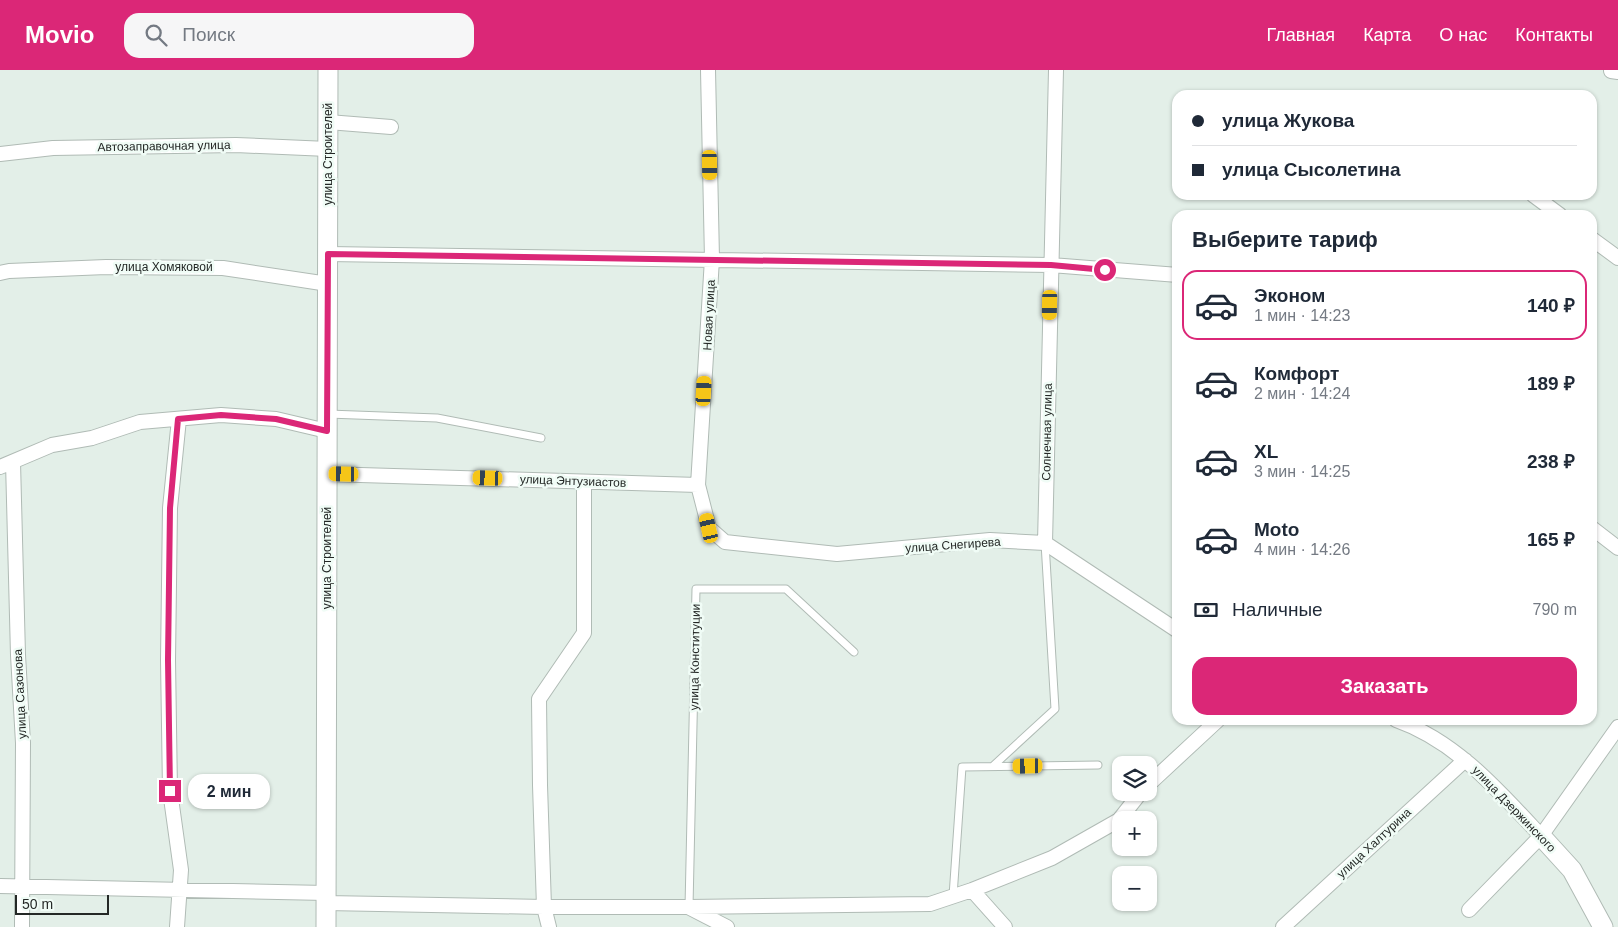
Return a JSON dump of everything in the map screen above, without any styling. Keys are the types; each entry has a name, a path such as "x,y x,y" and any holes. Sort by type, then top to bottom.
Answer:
{"main road":[{"name":"улица Строителей","path":"326,927 328,70"},
{"name":"улица Дзержинского","path":"1541,836 1572,870 1603,927"}],"street":[{"name":"Новая улица","path":"708,70 712,259 698,485 709,528"},
{"name":"Солнечная улица","path":"1045,543 1056,70"},
{"path":"328,122 390,127"},
{"name":"Автозаправочная улица","path":"0,154 52,148 226,145 328,149"},
{"path":"1540,200 1553,210"},
{"path":"1597,243 1618,258"},
{"path":"328,254 1051,265 1172,275"},
{"name":"улица Хомяковой","path":"0,273 9,270 106,267 223,268 328,284"},
{"path":"0,467 52,445 92,438 140,422 221,415 327,422"},
{"path":"177,927 181,870 170,791 168,660 170,508 178,419"},
{"name":"улица Сазонова","path":"14,462 18,656 23,743 22,927"},
{"name":"улица Энтузиастов","path":"327,474 698,485"},
{"path":"549,927 544,907 539,698 584,633 584,482"},
{"name":"улица Снегирева","path":"709,528 725,542 837,554 990,540 1045,543"},
{"path":"1597,531 1616,541"},
{"path":"1045,543 1172,627"},
{"path":"1157,777 1213,725"},
{"name":"улица Дзержинского","path":"1410,725 1454,750 1500,792 1541,836"},
{"path":"1469,910 1541,836 1618,727"},
{"name":"улица Халтурина","path":"1283,927 1465,760"},
{"path":"0,886 180,889 326,898 544,907 930,904 972,890 1052,858 1118,820 1134,801"},
{"path":"972,890 1005,927"},
{"path":"689,907 727,927"}],"lane":[{"path":"327,422 437,418 541,438"},
{"name":"Солнечная улица","path":"993,766 1055,709 1045,543"},
{"name":"улица Конституции","path":"689,907 696,589 786,589 854,652"},
{"path":"953,896 962,767 1098,765"}],"route":[{"path":"170,791 168,660 170,508 178,419 221,415 276,419 327,431 328,254 1051,265 1105,270"}]}
